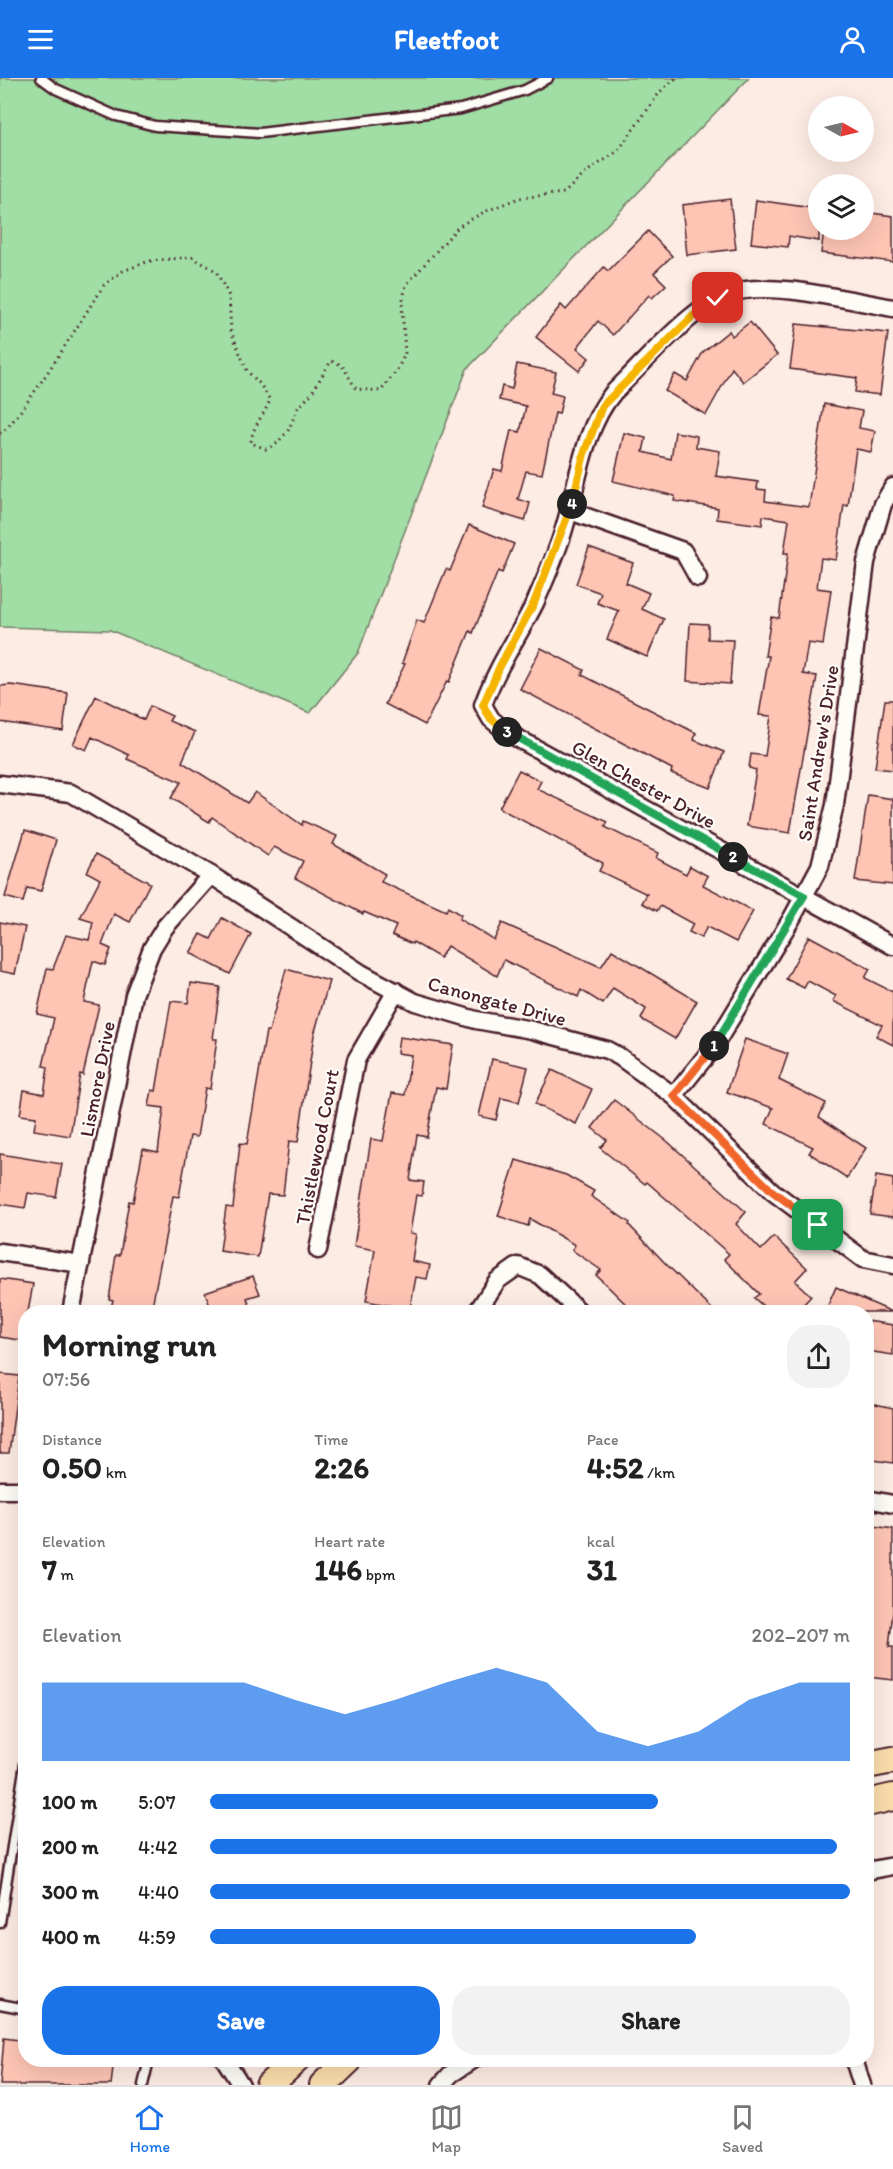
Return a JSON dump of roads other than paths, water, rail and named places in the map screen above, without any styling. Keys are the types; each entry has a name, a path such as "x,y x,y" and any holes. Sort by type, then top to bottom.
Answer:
{"main road":[{"path":"874,1764 893,1760"},
{"path":"874,1801 893,1797"},
{"path":"269,2085 288,2067"},
{"path":"323,2085 342,2067"}],"street":[{"path":"698,578 683,551 570,511 584,454 602,406 693,316 718,298 731,293 774,289 893,308"},
{"name":"Saint Andrew's Drive","path":"674,1096 714,1046 820,866 835,805 866,562 883,504 893,487"},
{"name":"Glen Chester Drive","path":"570,511 534,603 500,666 483,705 490,718 508,733 893,946"},
{"name":"Canongate Drive","path":"0,784 70,793 211,876 361,973 415,1002 476,1020 532,1030 607,1050 674,1096 772,1191 863,1259 893,1265"},
{"name":"Lismore Drive","path":"72,1305 134,995 152,948 165,927 211,876"},
{"name":"Thistlewood Court","path":"318,1250 356,1060 396,991"},
{"path":"0,1252 81,1264"},
{"path":"482,1305 497,1281 518,1266 540,1275 572,1305"},
{"path":"0,1491 18,1490"},
{"path":"874,1500 893,1504"},
{"path":"874,1870 893,1866"},
{"path":"229,2067 241,2085"},
{"path":"441,2085 462,2067"},
{"path":"856,2067 862,2085"}],"lane":[{"path":"41,78 56,89 116,116 155,126 260,133 461,110 525,90 548,78"},
{"path":"0,1923 18,1808"},
{"path":"0,2004 18,2007"},
{"path":"143,2085 147,2067"}]}
